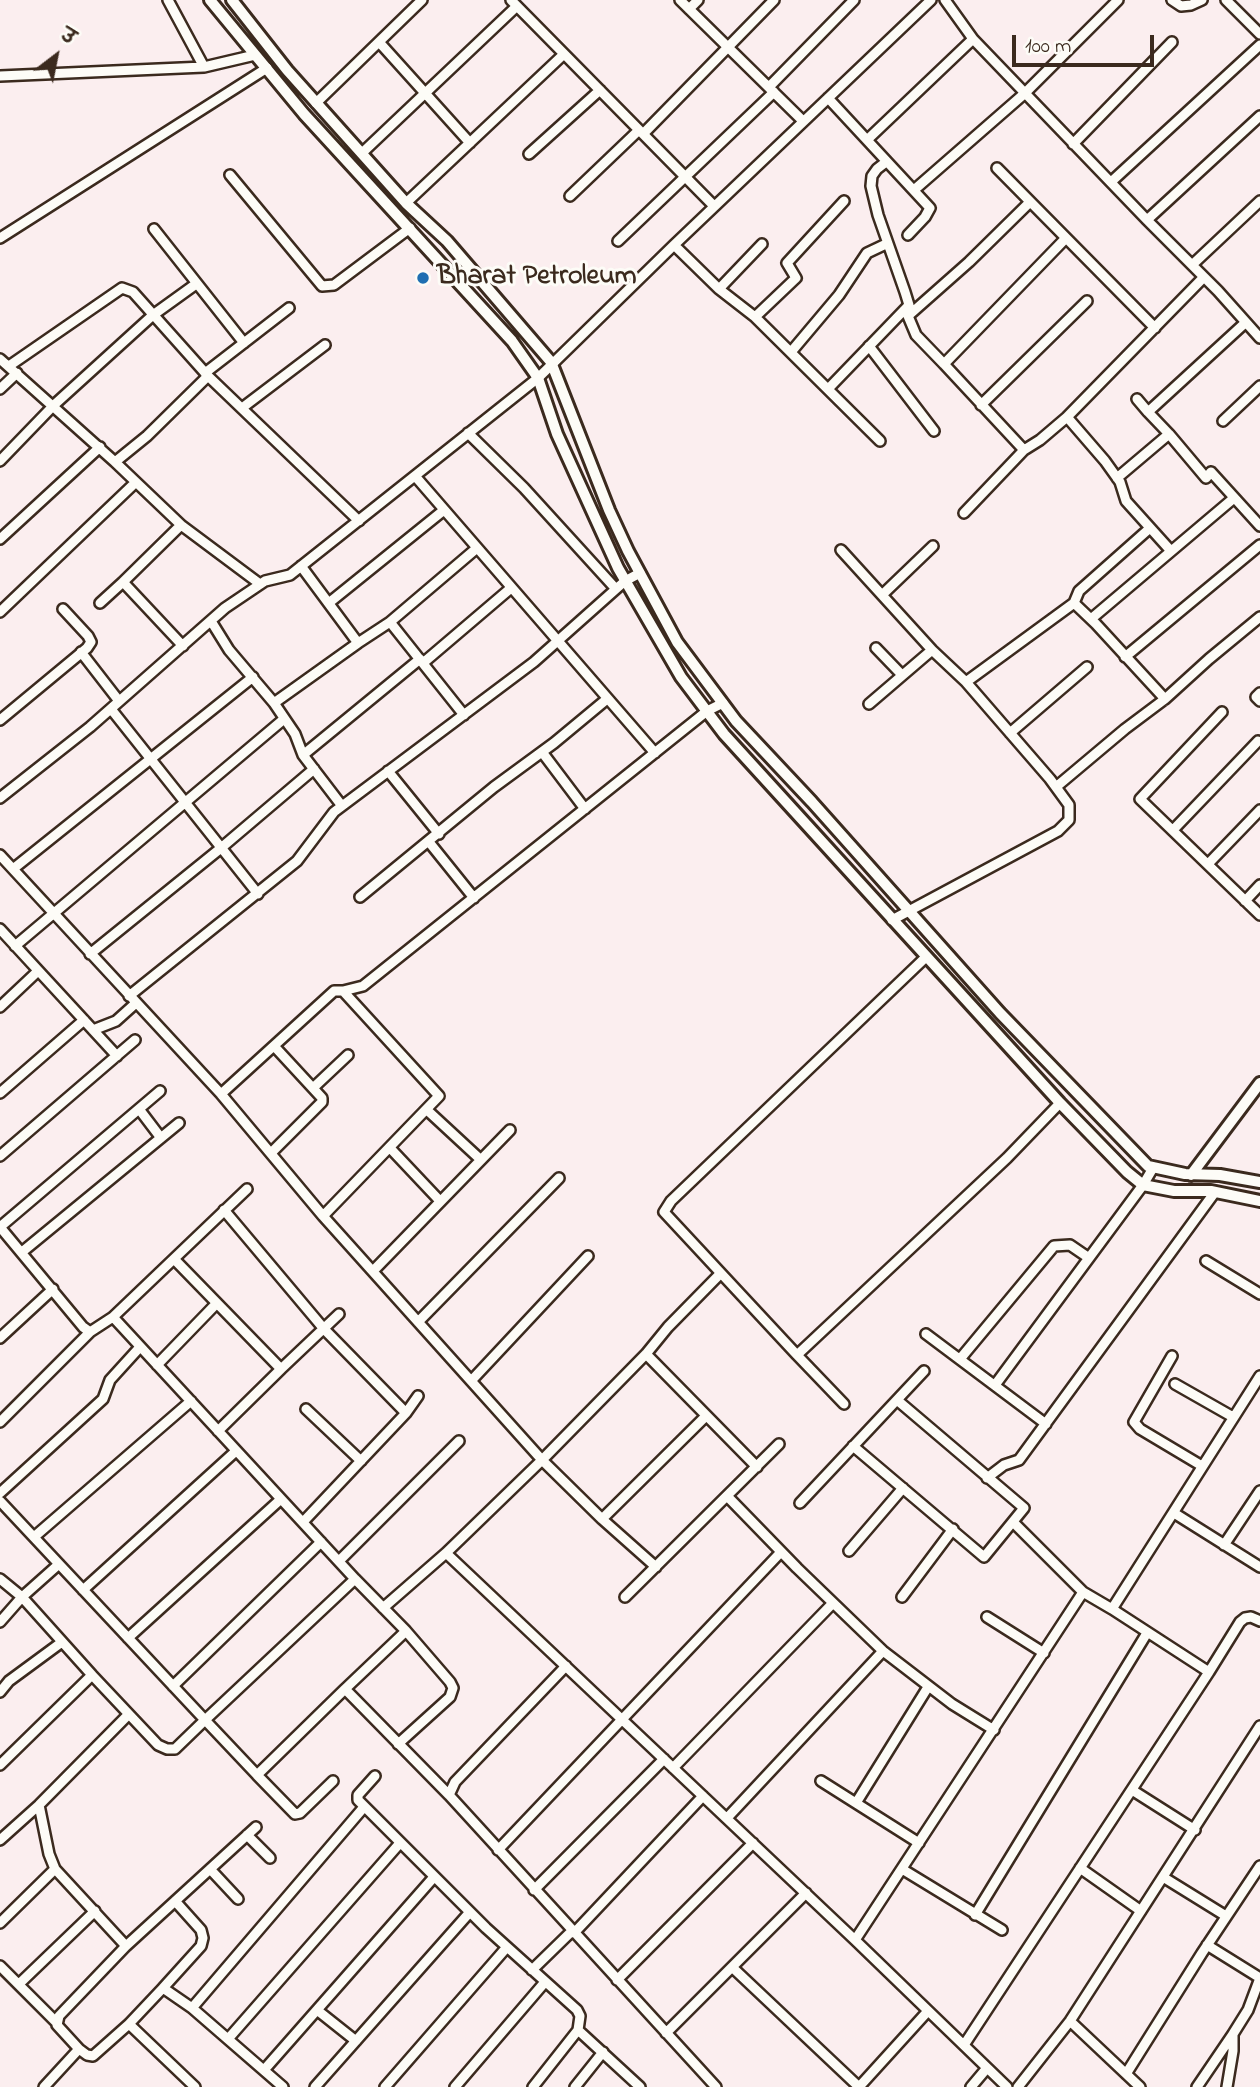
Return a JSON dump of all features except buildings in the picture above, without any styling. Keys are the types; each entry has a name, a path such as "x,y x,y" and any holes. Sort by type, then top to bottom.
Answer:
{"street":[{"path":"168,0 204,67"},
{"path":"210,0 304,114 512,341 538,378 557,434 620,585 669,659 733,744 1060,1103 1127,1172 1143,1185 1174,1191 1215,1192 1260,1201"},
{"path":"232,0 316,103 406,203 447,241 551,362 609,510 640,573 677,642 736,722 1056,1073 1148,1166 1191,1175 1234,1177 1260,1182"},
{"path":"316,103 422,0"},
{"path":"680,0 803,121"},
{"path":"689,9 698,0"},
{"path":"570,196 641,132 774,0"},
{"path":"618,241 686,177 854,0"},
{"path":"1,795 111,709 211,621 260,584 290,575 538,378 551,362 931,0"},
{"path":"914,190 1024,94 1118,0"},
{"path":"1172,0 1181,6 1202,0"},
{"path":"1226,0 1259,32"},
{"path":"949,1 973,39 1260,338"},
{"path":"362,153 515,2 714,206"},
{"path":"867,140 973,39"},
{"path":"379,42 470,143"},
{"path":"1073,144 1172,42"},
{"path":"1111,183 1260,45"},
{"path":"406,203 564,54"},
{"path":"0,76 204,67 255,55"},
{"path":"0,238 267,68"},
{"path":"529,155 600,90"},
{"path":"828,98 930,208 908,235"},
{"path":"1147,220 1260,116"},
{"path":"886,162 872,176 870,186 916,335 1024,450"},
{"path":"997,168 1155,328"},
{"path":"230,175 322,286 334,285 410,228"},
{"path":"755,317 796,278 787,263 844,201"},
{"path":"1192,265 1260,201"},
{"path":"828,389 869,346 908,310 969,262 1030,202"},
{"path":"154,229 244,343"},
{"path":"944,364 1066,238"},
{"path":"719,289 762,244"},
{"path":"791,352 839,295 867,253 886,244"},
{"path":"674,245 719,289 755,317 880,441"},
{"path":"964,513 1024,450 1041,440 1067,417 1204,277"},
{"path":"0,461 54,405 153,315 196,285"},
{"path":"0,389 13,369 122,288 132,292 207,374 359,521"},
{"path":"981,405 1087,301"},
{"path":"115,462 147,436 207,374 289,308"},
{"path":"1148,412 1245,323"},
{"path":"242,408 325,345"},
{"path":"869,346 934,431"},
{"path":"0,359 100,447 181,525 260,584"},
{"path":"1223,421 1260,386"},
{"path":"1137,399 1206,478 1210,472 1260,526"},
{"path":"1067,417 1105,460 1117,478 1126,501 1171,551"},
{"path":"468,433 620,585"},
{"path":"1117,478 1169,435"},
{"path":"0,539 100,447"},
{"path":"415,476 655,753"},
{"path":"0,612 136,482"},
{"path":"1091,620 1234,498"},
{"path":"330,602 444,510"},
{"path":"100,603 181,525"},
{"path":"966,682 1074,603 1079,591 1150,528"},
{"path":"1125,657 1260,545"},
{"path":"882,595 933,546"},
{"path":"274,702 390,622 477,548"},
{"path":"841,550 932,650 966,682 1056,787 1071,812 1069,820 1058,831 892,920"},
{"path":"301,566 358,643"},
{"path":"93,1030 116,1021 133,999 306,852 321,827 342,806 534,662 620,585 640,573"},
{"path":"123,582 183,646"},
{"path":"303,755 511,588"},
{"path":"1074,603 1165,699"},
{"path":"0,720 91,642 63,609"},
{"path":"1056,787 1165,699 1260,617"},
{"path":"211,621 229,650 274,702 295,734 303,755 342,806"},
{"path":"390,622 464,715"},
{"path":"876,648 902,676"},
{"path":"869,704 932,650"},
{"path":"81,652 119,701"},
{"path":"1010,733 1087,667"},
{"path":"13,869 253,677"},
{"path":"1260,693 1256,697 1260,701"},
{"path":"360,897 607,699"},
{"path":"221,1094 334,991 363,986 707,711 723,703"},
{"path":"111,709 258,894"},
{"path":"1222,712 1140,799 1260,915"},
{"path":"15,946 284,719"},
{"path":"1173,830 1258,741"},
{"path":"542,752 585,809"},
{"path":"90,954 314,769"},
{"path":"388,771 439,834"},
{"path":"1208,864 1260,810"},
{"path":"429,842 474,898"},
{"path":"0,855 221,1094 323,1216 542,1460 656,1567"},
{"path":"1245,901 1260,885"},
{"path":"1,933 117,1056"},
{"path":"844,1404 668,1220 664,1212 671,1201 926,957"},
{"path":"0,1007 38,971"},
{"path":"323,1216 439,1096 342,991"},
{"path":"0,1093 84,1020"},
{"path":"0,1156 135,1040"},
{"path":"271,1153 321,1105 321,1098 274,1046"},
{"path":"313,1088 348,1055"},
{"path":"1191,1175 1260,1083"},
{"path":"90,1332 0,1227 160,1091"},
{"path":"797,1355 1007,1158 1060,1103"},
{"path":"139,1109 161,1138"},
{"path":"427,1110 481,1160"},
{"path":"22,1252 179,1123"},
{"path":"373,1271 510,1130"},
{"path":"390,1148 440,1201"},
{"path":"995,1385 1153,1168"},
{"path":"418,1322 559,1178"},
{"path":"0,1422 90,1332 113,1317 247,1189"},
{"path":"987,1478 1004,1465 1019,1460 1215,1192"},
{"path":"224,1210 324,1329 406,1413"},
{"path":"960,1359 1054,1246 1070,1245 1089,1258"},
{"path":"471,1381 588,1256"},
{"path":"174,1259 281,1369"},
{"path":"1206,1261 1260,1294"},
{"path":"383,1608 446,1553 542,1460 720,1274"},
{"path":"0,1338 53,1289"},
{"path":"157,1365 217,1303"},
{"path":"218,1431 339,1314"},
{"path":"113,1317 406,1631 453,1688 450,1697 398,1744"},
{"path":"926,1334 1046,1424"},
{"path":"0,1493 103,1399 110,1380 140,1347"},
{"path":"646,1354 757,1467"},
{"path":"1172,1356 1134,1422 1140,1429 1202,1466"},
{"path":"800,1503 924,1371"},
{"path":"1112,1609 1233,1417 1256,1391 1260,1376"},
{"path":"1175,1384 1233,1417"},
{"path":"303,1522 406,1413 418,1396"},
{"path":"853,1446 984,1557 1024,1508 897,1400"},
{"path":"34,1537 191,1401"},
{"path":"306,1409 361,1461"},
{"path":"602,1519 706,1416"},
{"path":"339,1561 459,1441"},
{"path":"625,1597 779,1444"},
{"path":"83,1590 236,1451"},
{"path":"849,1551 903,1488"},
{"path":"1224,1545 1257,1503 1260,1491"},
{"path":"728,1497 883,1651 928,1687 993,1730"},
{"path":"128,1638 281,1499"},
{"path":"0,1501 296,1814 333,1781"},
{"path":"1174,1513 1260,1567"},
{"path":"1013,1521 1083,1592 1209,1672"},
{"path":"902,1597 953,1529"},
{"path":"173,1686 321,1542"},
{"path":"498,1850 781,1552"},
{"path":"446,1553 1007,2087"},
{"path":"0,1622 22,1597 59,1564"},
{"path":"0,1579 22,1597 158,1745 175,1749 355,1579"},
{"path":"855,1940 1083,1592"},
{"path":"673,1768 834,1603"},
{"path":"987,1617 1044,1653"},
{"path":"964,2045 1240,1622 1251,1617 1260,1621"},
{"path":"257,1775 406,1631"},
{"path":"975,1915 1147,1633"},
{"path":"0,1692 9,1681 62,1642"},
{"path":"727,1818 883,1651"},
{"path":"449,1795 455,1782 566,1666"},
{"path":"0,1765 92,1675"},
{"path":"856,1803 928,1687"},
{"path":"345,1689 449,1795 716,2087"},
{"path":"0,1840 39,1805 128,1715"},
{"path":"1018,2087 1070,2021 1260,1726"},
{"path":"534,1890 664,1759"},
{"path":"375,1776 358,1795 358,1800 364,1807 506,1947 577,2010 580,2016 578,2030 533,2087"},
{"path":"821,1782 919,1843"},
{"path":"1132,1790 1195,1830"},
{"path":"531,1970 573,1932 703,1796"},
{"path":"39,1805 49,1854 55,1869 126,1946"},
{"path":"192,2008 364,1807"},
{"path":"56,2022 58,2016 126,1946 256,1827"},
{"path":"247,1835 270,1858"},
{"path":"228,2039 400,1843"},
{"path":"617,1980 753,1843"},
{"path":"1126,2074 1260,1866"},
{"path":"1080,1868 1141,1910"},
{"path":"0,1923 55,1869"},
{"path":"210,1869 238,1899"},
{"path":"902,1869 1002,1930"},
{"path":"264,2070 434,1877"},
{"path":"1163,1877 1226,1916"},
{"path":"666,2033 806,1893"},
{"path":"0,1966 79,2049 93,2056 129,2024 201,1946 201,1930 175,1901"},
{"path":"19,1984 95,1911"},
{"path":"316,2087 470,1912"},
{"path":"1197,2087 1248,2010 1260,1978 1207,1945"},
{"path":"385,2087 506,1947"},
{"path":"733,1968 859,2087 928,2011"},
{"path":"454,2087 545,1982"},
{"path":"163,1988 192,2008 283,2087"},
{"path":"317,2010 356,2041"},
{"path":"1070,2021 1140,2087"},
{"path":"129,2024 195,2087"},
{"path":"578,2030 640,2087"},
{"path":"1227,2087 1233,2034"},
{"path":"44,2087 79,2049"},
{"path":"575,2087 603,2052"},
{"path":"971,2087 988,2068"}],"place":[{"name":"Bharat Petroleum","path":"423,278"}]}
